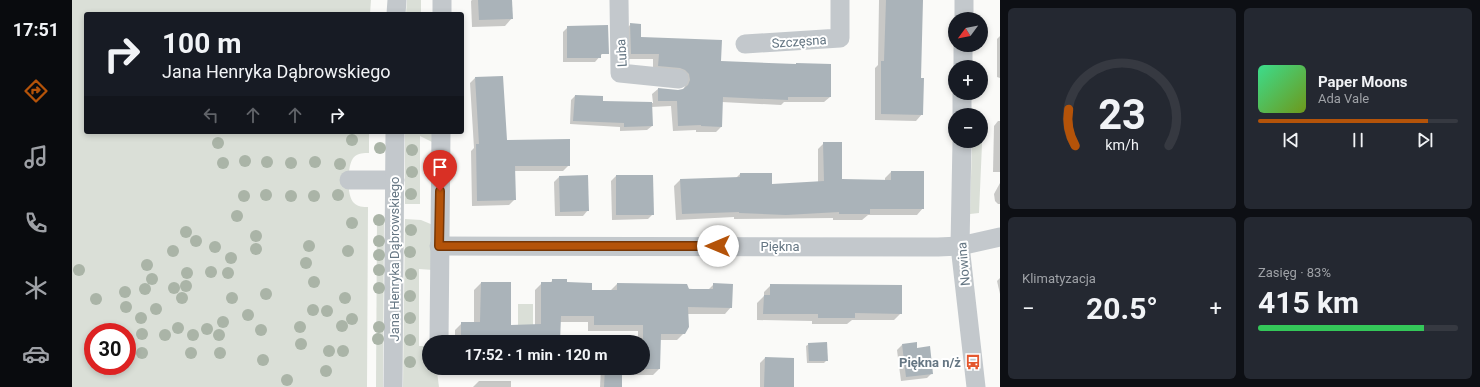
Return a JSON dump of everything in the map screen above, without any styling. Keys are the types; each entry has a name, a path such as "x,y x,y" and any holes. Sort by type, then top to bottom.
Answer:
{"street":[{"path":"396,0 396,12"},
{"path":"442,0 442,12"},
{"name":"Luba","path":"619,0 620,73 679,79"},
{"name":"Szczęsna","path":"745,44 840,38 840,0"},
{"path":"964,0 964,12"},
{"name":"Jana Henryka Dąbrowskiego","path":"393,387 395,134"},
{"path":"439,335 441,134"},
{"name":"Nowina","path":"962,148 960,246 976,387"},
{"path":"349,180 395,180"},
{"name":"Piękna","path":"439,246 960,246 1000,237"}],"shaded area":[{"path":"72,0 371,0 370,12 84,12 84,134 369,134 369,153 359,154 354,157 350,166 348,180 351,199 359,206 368,207 367,387 72,387"},
{"path":"407,0 421,0 421,12 406,12"},
{"path":"405,134 434,134 434,143 420,136 420,204 405,204"},
{"path":"972,148 982,148 979,213 970,214"},
{"path":"377,219 384,219 383,387 376,387"},
{"path":"405,219 421,220 433,225 433,270 419,269 419,346 422,346 422,375 437,375 439,387 403,387"},
{"path":"518,304 533,304 533,332 518,332"}],"building":[{"path":"478,0 512,0 513,19 479,20"},
{"path":"886,0 923,0 921,78 924,78 923,115 881,114 881,61 884,61"},
{"path":"630,23 641,24 641,37 722,40 721,61 831,64 831,97 788,97 788,100 723,97 722,127 701,125 678,126 677,101 658,101 658,88 683,89 688,85 690,80 689,74 680,68 658,66 659,54 631,54"},
{"path":"608,25 609,54 601,54 601,58 567,58 567,26"},
{"path":"503,76 507,140 570,139 570,166 515,166 516,200 477,201 476,144 479,144 475,77"},
{"path":"575,95 603,96 603,101 652,102 653,126 624,127 624,123 573,121"},
{"path":"823,142 842,142 842,179 891,180 891,171 924,171 924,209 870,209 870,214 839,214 839,212 786,215 739,212 682,214 680,179 740,177 740,173 772,173 772,184 824,181"},
{"path":"588,175 589,211 560,212 559,176"},
{"path":"616,175 653,175 654,215 616,215"},
{"path":"552,279 567,279 567,282 592,283 592,290 617,290 617,283 687,284 689,289 713,289 713,283 733,284 732,308 688,307 689,327 685,334 661,334 660,369 650,369 650,335 643,335 643,325 594,325 594,316 561,316 560,335 461,335 461,322 480,322 481,282 511,282 511,325 541,324 541,282 552,282"},
{"path":"770,284 902,285 902,314 855,313 855,318 818,318 818,314 763,314 764,295 770,295"},
{"path":"827,342 828,361 809,361 808,343"},
{"path":"917,342 917,348 930,346 933,374 906,377 902,344"},
{"path":"765,357 794,358 794,387 764,387"},
{"path":"605,375 622,375 622,387 604,387"}],"place":[{"name":"Piękna n/ż","path":"973,362"}],"route":[{"path":"440,191 439,246 718,246"}]}
